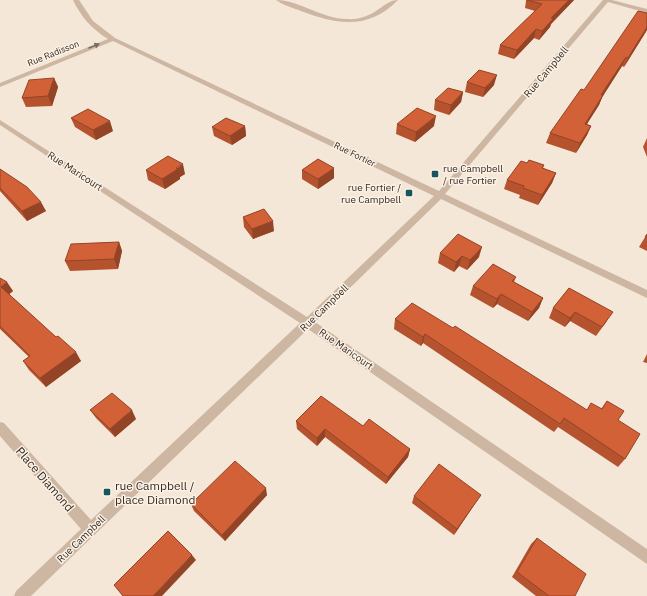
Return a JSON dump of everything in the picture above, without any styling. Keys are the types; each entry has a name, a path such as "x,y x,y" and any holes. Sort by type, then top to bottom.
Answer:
{"street":[{"name":"Rue Fortier","path":"76,0 83,14 93,26 113,39 647,294"},
{"path":"279,0 332,19 348,21 361,20 370,17 395,0"},
{"path":"607,0 647,11"},
{"name":"Rue Campbell","path":"21,596 441,195 607,0"},
{"name":"Rue Radisson","path":"0,85 113,39"},
{"name":"Rue Maricourt","path":"0,122 308,323 647,557"},
{"name":"Place Diamond","path":"0,427 91,530"}],"building":[{"path":"527,0 569,0 551,18 553,19 542,31 536,29 517,50 500,45 542,4"},
{"path":"638,11 647,13 647,27 628,58 626,57 601,95 603,95 585,124 591,126 580,143 550,133 581,89 584,90"},
{"path":"479,70 497,75 485,88 467,82"},
{"path":"54,78 48,96 22,98 29,80"},
{"path":"448,88 463,92 451,105 435,100"},
{"path":"417,108 436,116 416,132 397,124"},
{"path":"88,109 110,121 93,130 71,118"},
{"path":"226,118 245,126 230,136 212,127"},
{"path":"168,156 183,164 162,179 146,170"},
{"path":"318,159 334,168 318,179 302,170"},
{"path":"529,160 544,165 542,168 556,173 542,195 507,180 521,161 527,163"},
{"path":"0,169 27,187 41,202 22,211 0,188"},
{"path":"264,209 273,221 252,229 243,217"},
{"path":"458,234 482,247 470,260 462,256 456,262 440,253"},
{"path":"119,242 114,259 65,261 71,244"},
{"path":"493,264 516,277 512,281 543,298 532,312 501,294 497,299 473,286"},
{"path":"0,278 7,282 1,287 56,337 58,336 76,352 40,378 23,361 30,356 0,326"},
{"path":"569,288 613,312 602,327 575,312 570,318 553,308"},
{"path":"412,303 453,328 455,326 587,410 591,403 602,409 607,401 624,411 618,420 640,434 625,459 564,418 560,424 425,334 423,337 395,319"},
{"path":"112,393 132,410 110,429 90,410"},
{"path":"321,396 363,426 369,419 410,449 388,477 325,429 317,438 296,421"},
{"path":"235,461 266,488 222,535 191,504"},
{"path":"439,464 481,495 457,529 414,496"},
{"path":"168,531 192,555 153,596 123,596 114,585"},
{"path":"537,538 586,574 575,596 549,596 517,572"}],"place":[{"name":"rue Campbell / rue Fortier","path":"435,174"},
{"name":"rue Fortier / rue Campbell","path":"409,193"},
{"name":"rue Campbell / place Diamond","path":"107,492"}]}
